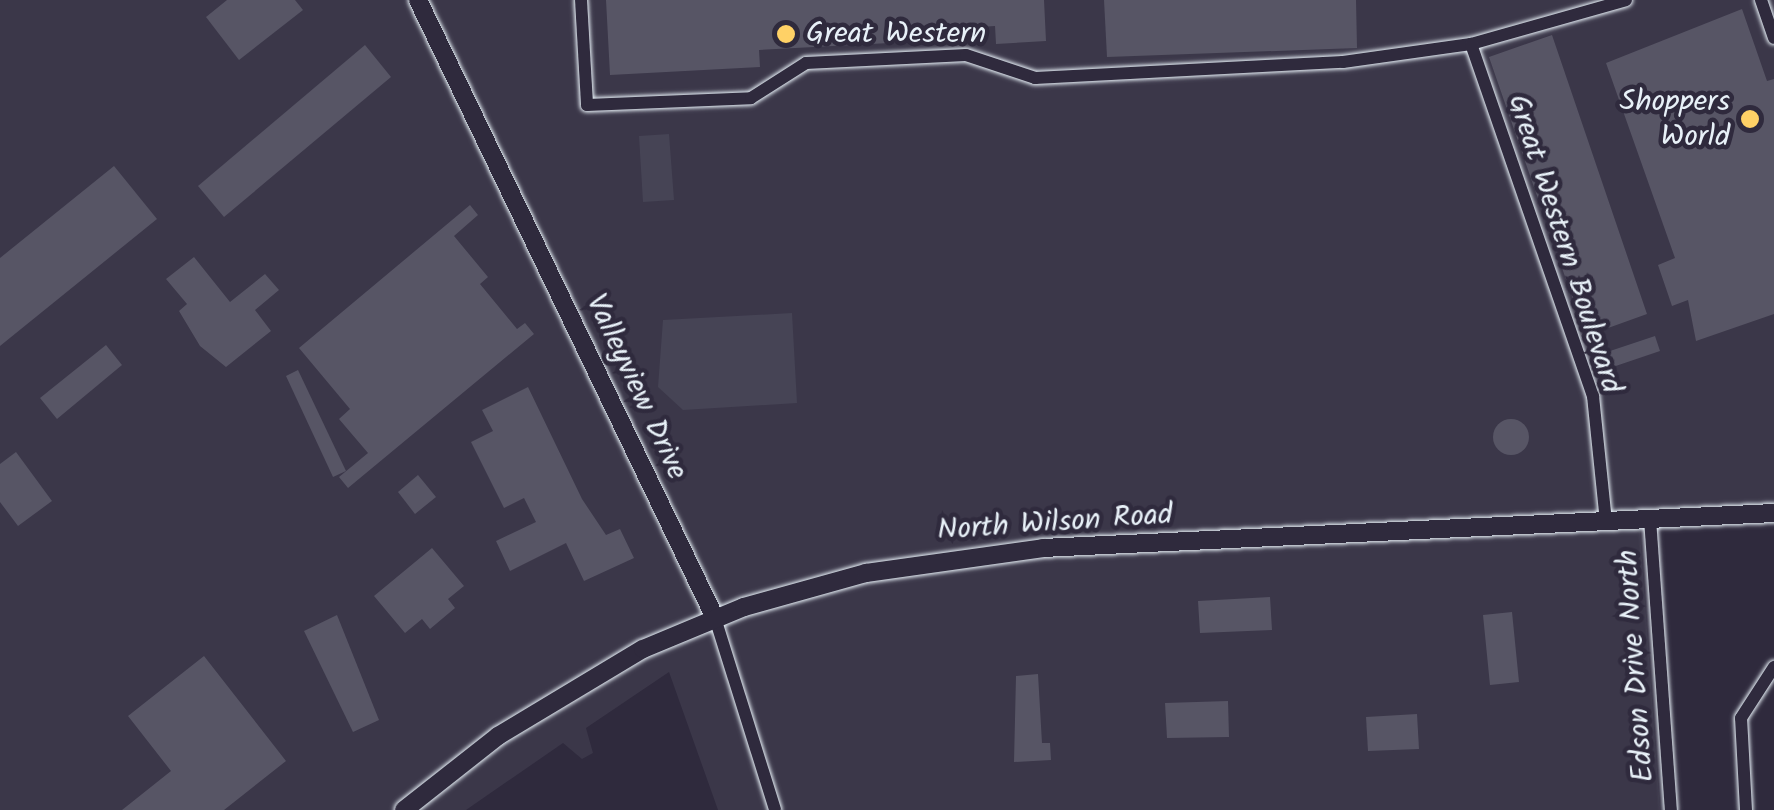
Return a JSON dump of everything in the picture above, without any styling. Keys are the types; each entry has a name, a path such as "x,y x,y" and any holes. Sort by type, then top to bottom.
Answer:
{"main road":[{"name":"Valleyview Drive","path":"418,0 715,618"},
{"name":"North Wilson Road","path":"404,810 554,698 715,618 844,578 979,553 1774,512"}],"street":[{"path":"581,0 588,105 751,98 806,63 966,55 1035,78 1126,77 1471,44 1626,0"},
{"path":"1761,0 1774,38"},
{"name":"Great Western Boulevard","path":"1471,44 1593,396 1606,521"},
{"name":"Edson Drive North","path":"1650,519 1671,810"},
{"name":"Valleyview Drive","path":"715,618 775,810"},
{"path":"1746,810 1741,718 1774,667"}],"shaded area":[{"path":"0,0 1774,0 1774,509 1639,518 1660,810 718,810 669,672 586,728 593,753 582,759 563,743 466,810 0,810"},
{"path":"669,134 674,200 643,202 639,136"},
{"path":"792,313 797,403 683,410 658,387 663,320"}],"building":[{"path":"227,0 295,0 303,10 239,60 206,17"},
{"name":"Great Western","path":"606,0 1044,0 1046,41 996,44 995,26 964,28 965,39 759,50 760,67 610,75"},
{"path":"1104,0 1356,0 1357,48 1107,57"},
{"path":"1742,9 1767,81 1774,79 1774,314 1696,341 1688,300 1672,306 1658,265 1675,258 1606,63"},
{"path":"1552,35 1647,314 1597,332 1604,353 1655,336 1660,351 1598,372 1489,57"},
{"path":"365,45 391,77 224,217 198,186"},
{"path":"114,166 157,219 0,346 0,258"},
{"path":"470,205 478,215 454,236 488,277 480,284 517,329 525,323 534,334 348,488 339,477 368,453 339,419 350,409 299,348"},
{"path":"194,257 230,302 265,274 279,290 255,310 271,331 226,367 200,346 179,311 187,304 166,279"},
{"path":"106,345 122,365 57,419 40,398"},
{"path":"298,370 346,471 333,477 286,376"},
{"path":"528,387 582,499 606,535 620,529 634,558 584,581 566,543 510,571 496,541 536,522 524,498 504,508 471,442 493,431 482,410"},
{"path":"1511,419 1524,424 1529,437 1524,450 1511,455 1498,450 1493,437 1498,424"},
{"path":"16,452 52,501 18,526 0,502 0,464"},
{"path":"418,475 436,497 415,514 398,492"},
{"path":"432,548 464,586 448,599 455,608 430,629 422,619 405,633 374,596"},
{"path":"1270,597 1272,630 1200,633 1198,601"},
{"path":"1512,612 1519,682 1490,685 1483,615"},
{"path":"337,615 379,720 353,732 304,631"},
{"path":"204,656 286,761 224,810 122,810 171,771 128,716"},
{"path":"1038,674 1042,743 1050,743 1051,760 1014,762 1016,676"},
{"path":"1228,701 1229,737 1167,738 1165,703"},
{"path":"1417,714 1419,749 1368,751 1366,717"}],"place":[{"name":"Great Western","path":"786,34"},
{"name":"Shoppers World","path":"1750,119"}]}
